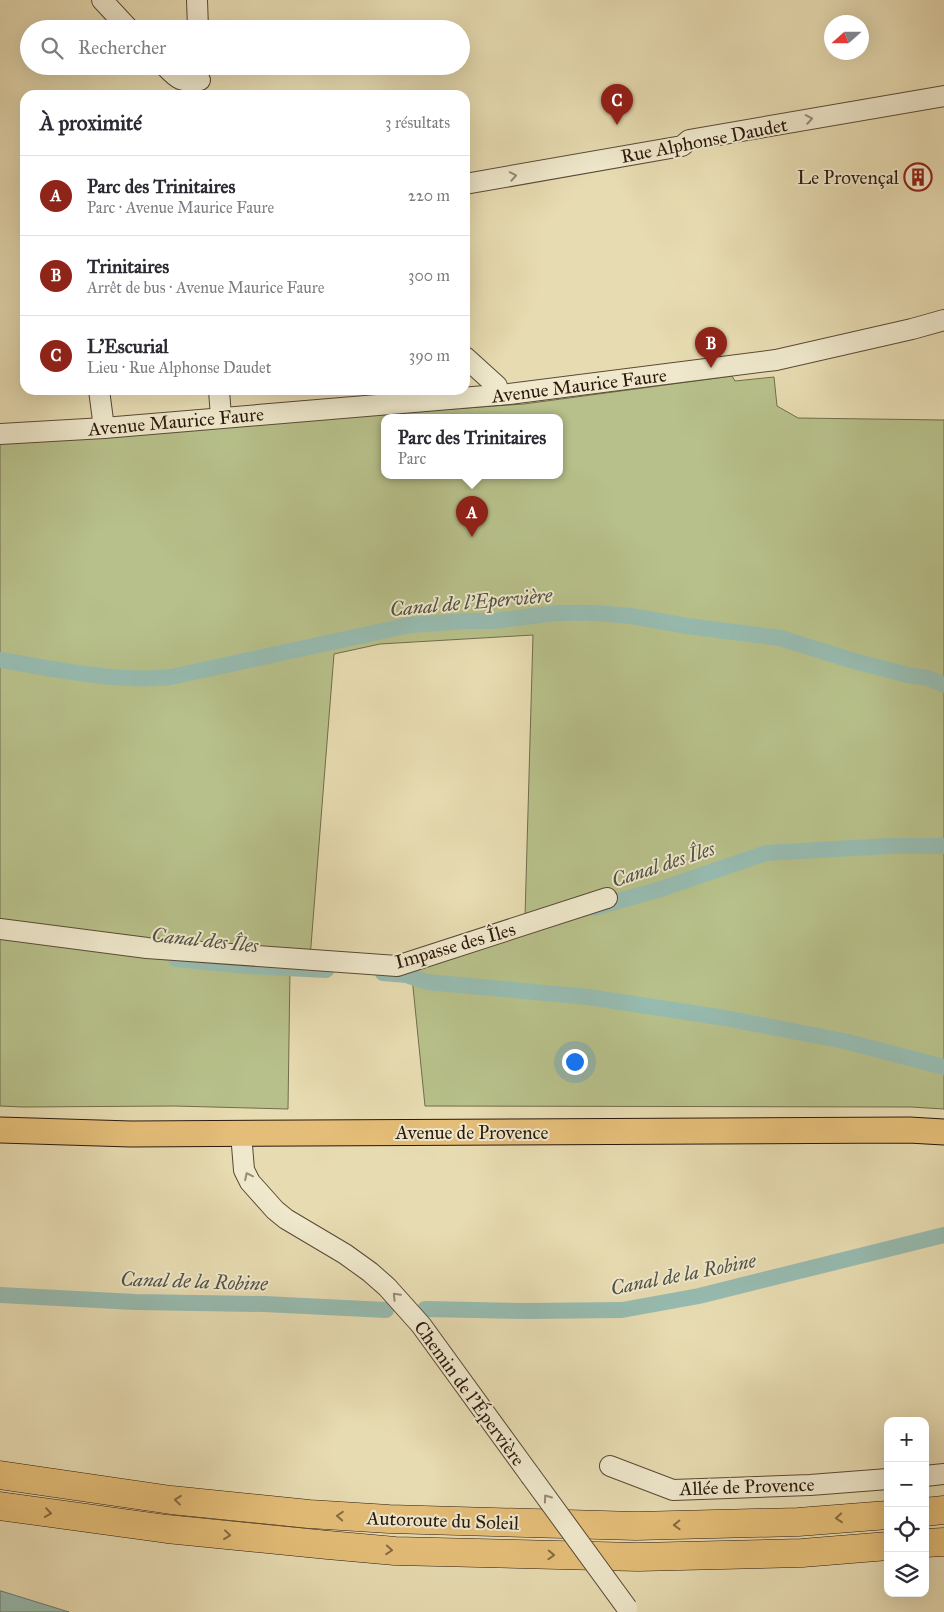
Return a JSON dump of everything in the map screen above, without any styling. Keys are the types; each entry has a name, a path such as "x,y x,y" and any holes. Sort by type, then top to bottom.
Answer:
{"highway":[{"name":"Autoroute du Soleil","path":"0,1475 171,1500 310,1514 389,1519 636,1526 798,1522 884,1514"},
{"name":"Autoroute du Soleil","path":"0,1506 167,1529 395,1550 638,1557 802,1552 884,1546"},
{"path":"929,1512 944,1510"},
{"path":"929,1543 944,1542"}],"main road":[{"name":"Avenue de Provence","path":"0,1130 131,1134 909,1130 944,1132"}],"street":[{"path":"102,0 121,20"},
{"path":"197,0 198,20"},
{"path":"174,75 179,80 186,82 200,80"},
{"name":"Rue Alphonse Daudet","path":"470,183 682,146 689,140 944,96"},
{"name":"Avenue Maurice Faure","path":"0,434 104,428 499,395 776,360 912,330 944,320"},
{"path":"470,362 497,386 499,395"},
{"path":"100,395 104,428"},
{"path":"220,395 222,417"},
{"name":"Impasse des Îles","path":"0,929 148,948 397,966 607,898"},
{"name":"Chemin de l'Épervière","path":"240,1133 244,1170 250,1182 286,1219 357,1263 393,1293 421,1325 628,1610"},
{"name":"Allée de Provence","path":"610,1466 673,1490 810,1485 884,1479"},
{"path":"929,1476 944,1474"}],"green space":[{"path":"732,376 735,381 774,377 777,406 798,418 944,420 944,1109 911,1107 425,1106 411,967 525,917 533,635 380,644 334,654 309,971 290,970 288,1109 174,1106 0,1106 0,442 173,428 524,404"}],"water":[{"path":"1,1591 69,1612 0,1612"}],"waterway":[{"name":"Canal de l'Epervière","path":"0,660 107,677 171,677 410,625 494,621 557,613 596,613 631,616 687,626 780,638 854,661 908,675 928,678 944,685"},
{"name":"Canal des Îles","path":"594,908 661,889 766,853 889,846 944,846"},
{"name":"Canal des Îles","path":"176,959 247,966 326,970"},
{"name":"Canal des Îles","path":"383,973 406,975 427,982 588,997 725,1018 844,1041 944,1067"},
{"name":"Canal de la Robine","path":"425,1309 622,1310 699,1296 944,1235"},
{"name":"Canal de la Robine","path":"0,1295 135,1302 264,1304 386,1310"}],"place":[{"name":"L'Escurial","path":"617,125"},
{"name":"Le Provençal","path":"918,177"},
{"name":"Trinitaires","path":"711,368"},
{"name":"Parc des Trinitaires","path":"472,537"}]}
